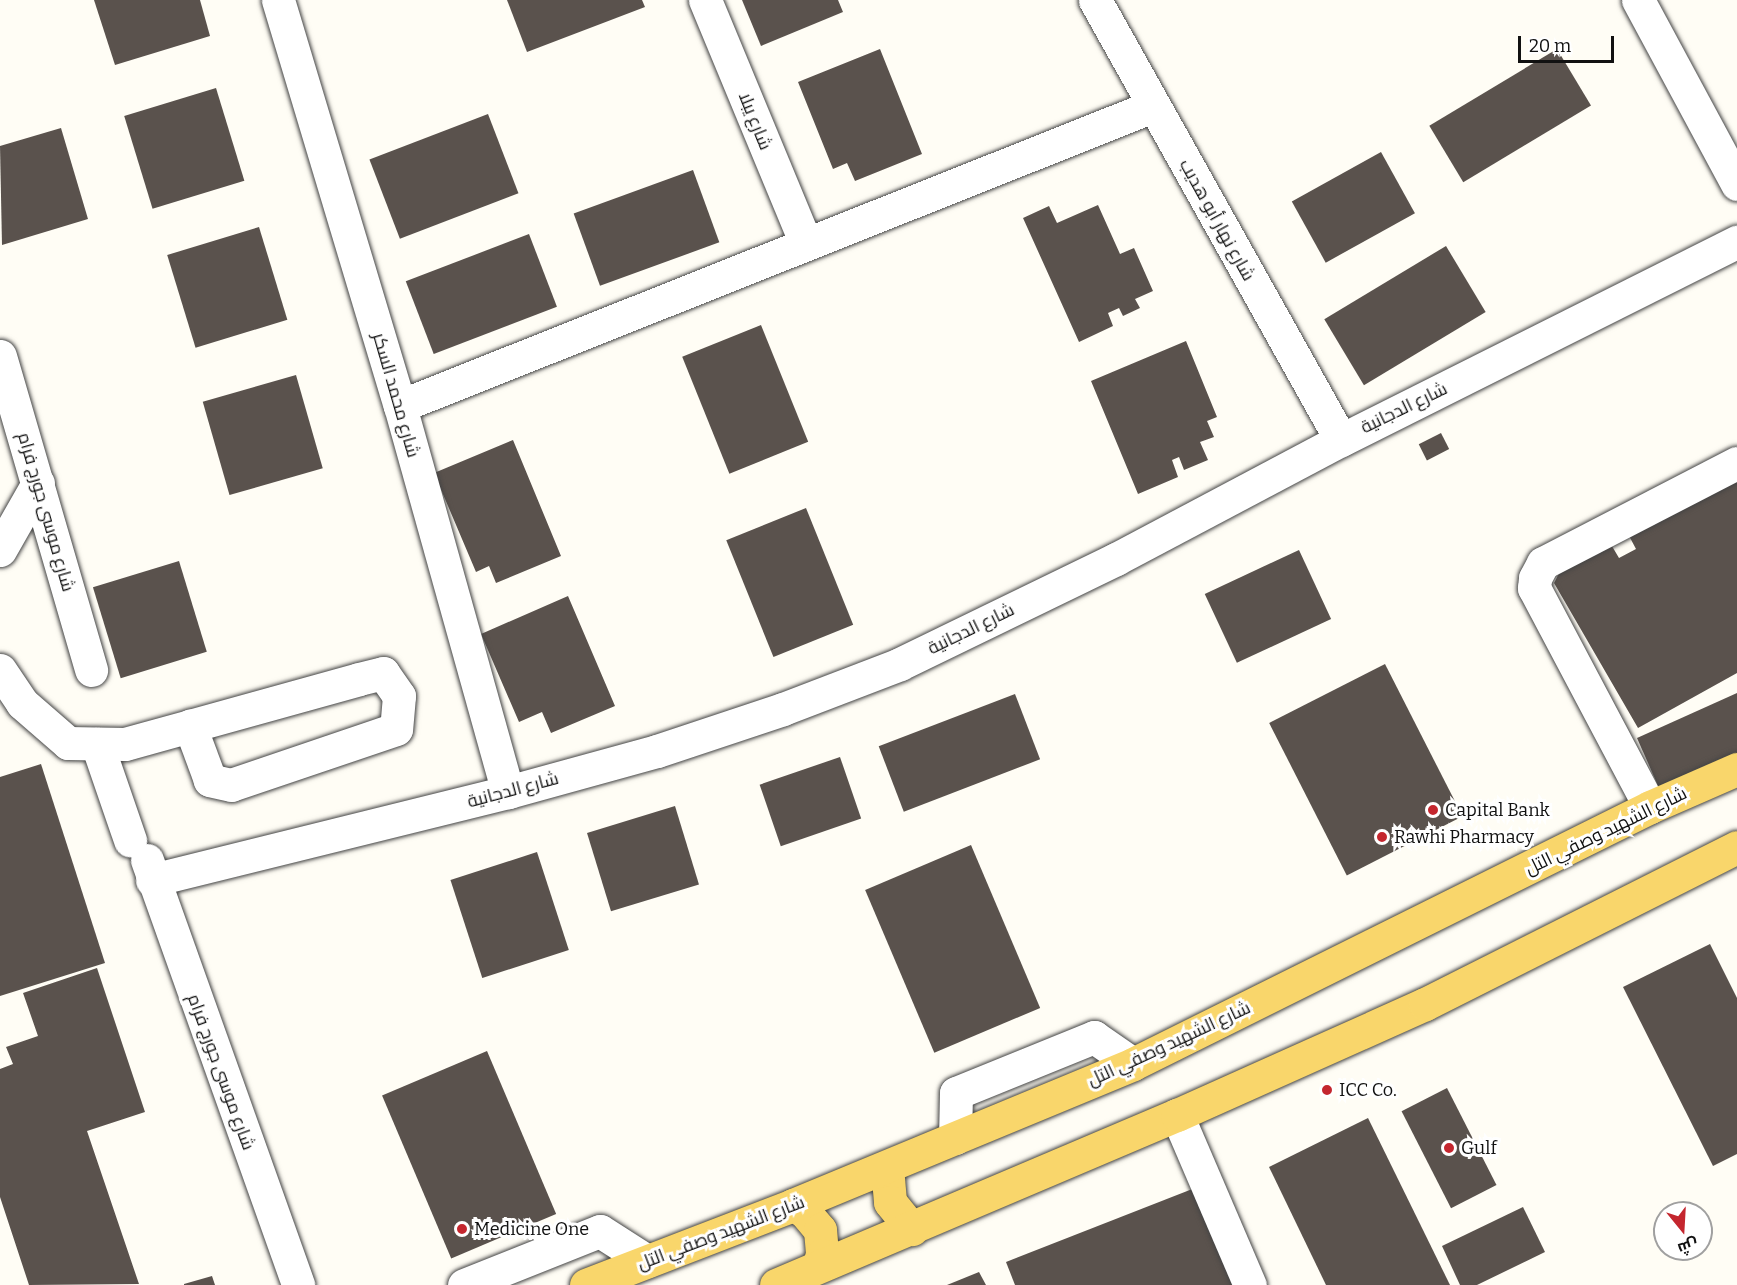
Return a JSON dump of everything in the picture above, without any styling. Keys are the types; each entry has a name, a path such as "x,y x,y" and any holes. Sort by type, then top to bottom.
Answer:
{"main road":[{"name":"شارع الشهيد وصفي التل","path":"586,1285 793,1206 1133,1064 1650,807 1737,769"},
{"path":"776,1285 1177,1115 1425,1005 1737,847"},
{"path":"887,1167 890,1202 912,1229"},
{"path":"793,1206 804,1211 819,1230 822,1255 818,1266"}],"street":[{"name":"شارع محمد السكر","path":"278,0 400,406 508,792"},
{"name":"شارع يبلا","path":"705,0 805,242"},
{"name":"شارع نهار أبو هديب","path":"1095,0 1341,440"},
{"path":"1638,0 1737,184"},
{"path":"400,406 805,242 1153,106"},
{"name":"شارع الدجانية","path":"143,860 508,792 678,744 783,709 900,664 1116,559 1341,440 1737,243"},
{"name":"شارع موسى جورج فرام","path":"0,356 13,447 38,483 91,669"},
{"path":"1650,807 1534,588 1535,578 1543,563 1737,463"},
{"path":"0,550 38,483"},
{"path":"0,670 22,704 68,743 125,744 190,726 383,673 399,696 396,729 231,785 210,780 190,726"},
{"name":"شارع موسى جورج فرام","path":"97,744 143,860 298,1285"},
{"path":"1177,1115 1250,1285"},
{"path":"464,1285 600,1231 647,1261"}],"building":[{"path":"94,0 200,0 210,36 115,65"},
{"path":"507,0 642,0 645,7 527,52"},
{"path":"742,0 838,0 843,12 761,46"},
{"path":"880,49 922,154 855,181 847,163 833,169 798,82"},
{"path":"1557,49 1591,106 1463,182 1429,126"},
{"path":"216,88 244,181 153,209 124,116"},
{"path":"488,114 518,193 400,239 369,160"},
{"path":"61,128 88,219 2,245 0,146"},
{"path":"1381,152 1415,213 1326,263 1292,201"},
{"path":"693,170 719,242 600,286 574,213"},
{"path":"1098,205 1120,254 1134,248 1153,291 1135,299 1140,308 1123,316 1119,308 1108,313 1113,326 1079,342 1023,218 1049,206 1057,223"},
{"path":"259,227 287,320 196,348 167,255"},
{"path":"529,234 557,307 434,354 406,281"},
{"path":"1446,246 1486,312 1364,385 1324,319"},
{"path":"761,325 808,442 729,474 682,357"},
{"path":"1186,341 1217,417 1207,421 1214,437 1200,442 1208,460 1184,470 1179,457 1172,460 1178,477 1138,494 1091,381"},
{"path":"296,375 323,468 229,495 203,402"},
{"path":"1441,433 1449,449 1427,460 1419,444"},
{"path":"513,440 561,556 496,583 489,566 476,572 434,473"},
{"path":"1737,473 1737,673 1638,728 1554,583 1570,552 1606,536 1619,558 1636,549 1627,532"},
{"path":"806,508 853,625 773,657 726,540"},
{"path":"1299,550 1331,619 1237,663 1205,594"},
{"path":"179,561 207,652 121,678 93,587"},
{"path":"568,596 615,706 551,733 542,712 519,722 481,634"},
{"path":"1385,664 1463,816 1347,875 1269,723"},
{"path":"1737,693 1737,753 1659,788 1637,738"},
{"path":"1015,694 1040,759 904,812 879,746"},
{"path":"840,757 861,818 781,846 760,785"},
{"path":"41,764 105,963 0,996 0,777"},
{"path":"675,806 699,884 611,911 587,833"},
{"path":"971,845 1040,1008 934,1053 865,890"},
{"path":"537,852 569,950 482,978 450,880"},
{"path":"1710,944 1737,998 1737,1154 1713,1166 1623,987"},
{"path":"97,968 145,1112 87,1131 139,1284 29,1285 0,1197 0,1069 13,1064 6,1047 38,1036 23,993"},
{"path":"487,1051 556,1214 451,1258 382,1096"},
{"name":"Gulf","path":"1447,1088 1496,1185 1451,1208 1402,1111"},
{"path":"1368,1118 1450,1285 1326,1285 1269,1167"},
{"path":"1200,1186 1239,1285 1015,1285 1006,1262"},
{"path":"1523,1207 1545,1252 1477,1285 1460,1285 1442,1246"},
{"path":"979,1272 986,1285 947,1285"},
{"path":"212,1276 215,1285 184,1285 184,1284"}],"place":[{"name":"Capital Bank","path":"1433,810"},
{"name":"Rawhi Pharmacy","path":"1382,837"},
{"name":"ICC Co.","path":"1327,1090"},
{"name":"Gulf","path":"1449,1148"},
{"name":"Medicine One","path":"462,1229"}]}
